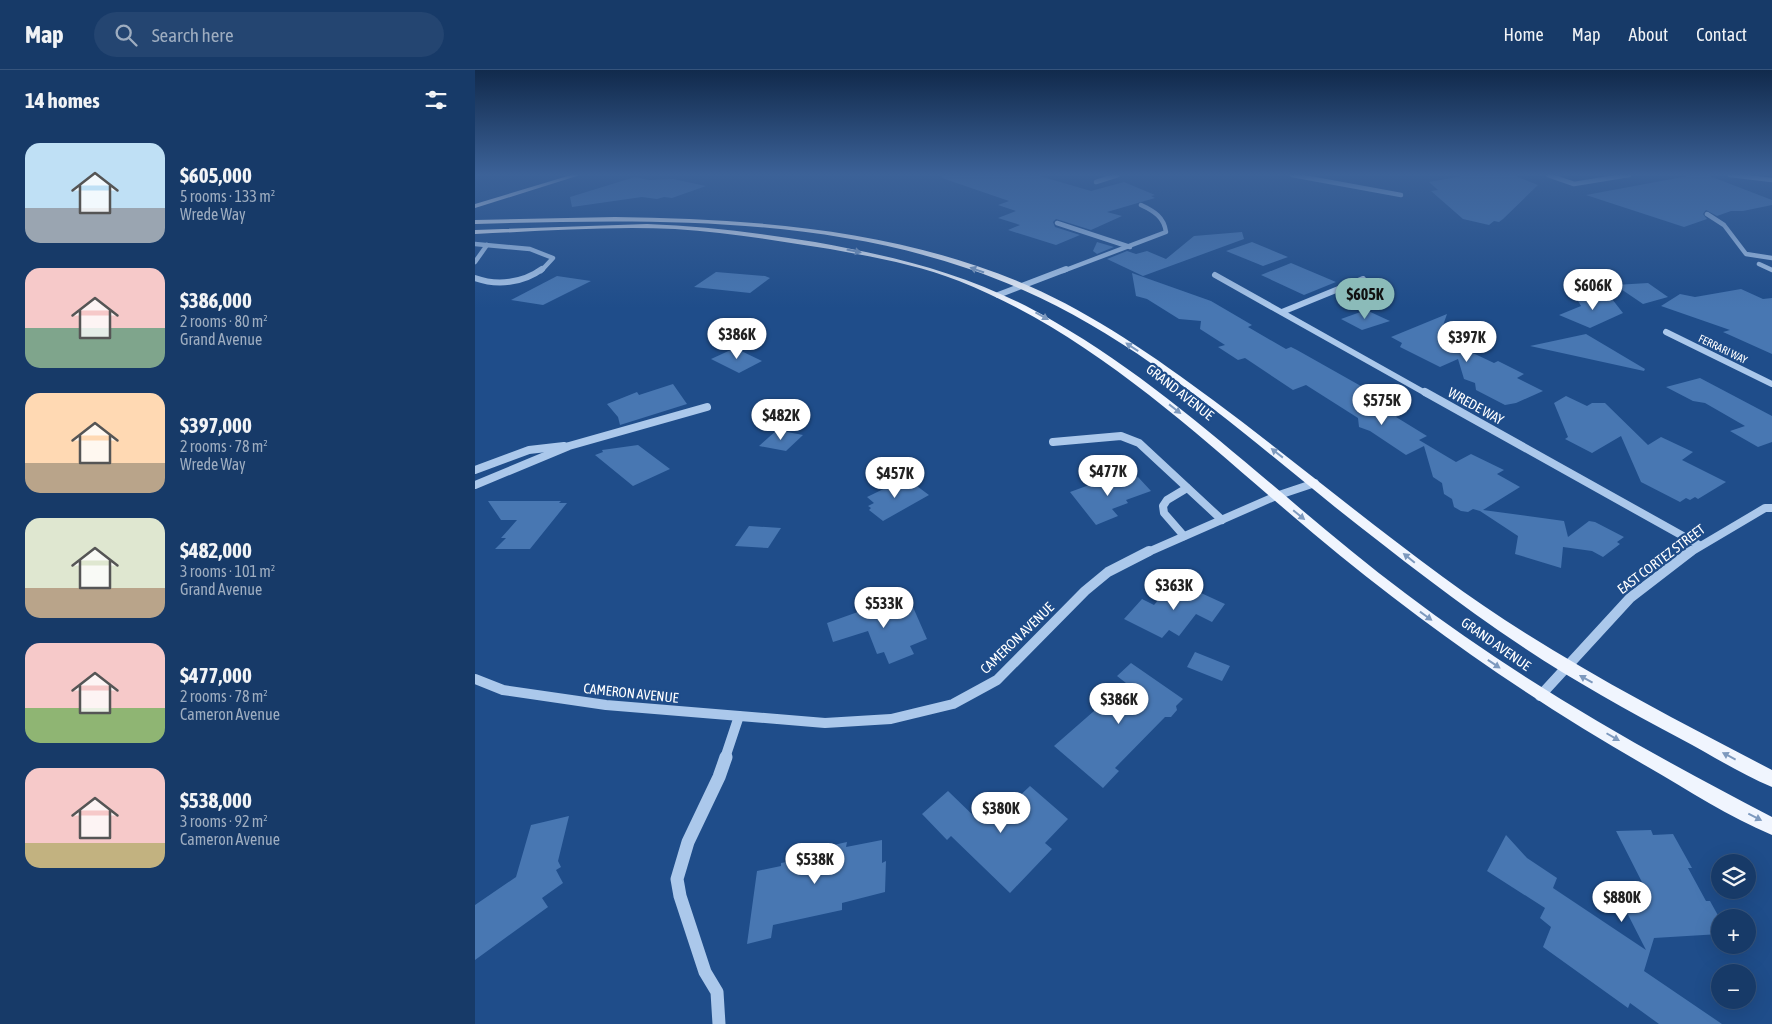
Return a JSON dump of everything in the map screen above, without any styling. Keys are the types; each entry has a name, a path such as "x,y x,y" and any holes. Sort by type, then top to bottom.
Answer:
{"main road":[{"name":"GRAND AVENUE","path":"475,222 662,220"},
{"name":"GRAND AVENUE","path":"707,220 810,228 879,240 1023,286 1093,322 1149,358 1315,483 1419,566 1481,612 1567,668 1772,779"},
{"name":"GRAND AVENUE","path":"475,232 623,227 706,229 815,244 894,260 962,279 1017,302 1053,322 1112,360 1195,425 1276,496 1399,596 1540,696 1724,801 1772,826"}],"street":[{"path":"998,295 1166,232 1165,222 1163,220"},
{"path":"1716,220 1723,224 1741,252 1756,258 1772,258"},
{"path":"1057,223 1130,246"},
{"path":"475,244 530,249 553,258 546,266 513,282 490,284 475,278"},
{"path":"475,262 485,250 487,244"},
{"path":"1759,264 1772,270"},
{"name":"WREDE WAY","path":"1215,275 1699,545"},
{"path":"1282,312 1363,279"},
{"name":"FERRARI WAY","path":"1666,332 1772,384"},
{"path":"475,485 569,446 707,407"},
{"path":"1053,442 1121,436 1130,438 1139,443 1222,520"},
{"path":"475,470 523,450 543,446 569,446"},
{"name":"CAMERON AVENUE","path":"475,679 503,690 606,705 835,723 891,719 953,704 997,680 1085,591 1108,572 1276,496 1315,483"},
{"path":"1184,536 1164,513 1163,506 1167,500 1187,488"},
{"name":"EAST CORTEZ STREET","path":"1540,696 1630,598 1699,545 1765,508 1772,508"},
{"path":"719,1024 717,992 705,972 680,896 677,879 688,842 719,777 739,716"}],"building":[{"path":"1003,220 1055,220 1053,222 1055,227 1080,235 1056,245 1008,230 1020,225"},
{"path":"1058,220 1114,220 1091,230"},
{"path":"1465,220 1502,220 1499,222 1494,221 1489,225"},
{"path":"1661,220 1706,220 1684,227"},
{"path":"1242,232 1244,239 1143,276 1107,259 1127,251 1136,254 1147,251 1166,259 1194,236"},
{"path":"1097,242 1114,247 1097,254 1093,251"},
{"path":"1252,242 1288,257 1263,266 1226,251"},
{"path":"1291,263 1336,282 1304,295 1261,275"},
{"path":"716,272 770,278 750,293 694,287"},
{"path":"1132,273 1211,301 1252,325 1248,327 1286,349 1291,347 1297,350 1407,412 1396,417 1427,436 1419,440 1456,462 1471,454 1504,470 1497,474 1520,487 1483,510 1564,521 1568,537 1589,521 1595,522 1624,537 1617,542 1620,544 1603,557 1592,551 1563,547 1561,568 1515,554 1518,536 1480,511 1473,509 1468,512 1461,511 1454,507 1452,499 1444,494 1442,483 1433,477 1424,446 1406,455 1370,431 1359,427 1358,418 1306,385 1293,390 1245,358 1238,360 1218,347 1225,345 1200,329 1201,321 1179,319 1147,299 1136,296"},
{"path":"557,276 591,281 543,305 511,300"},
{"path":"1648,283 1668,297 1643,304 1615,285"},
{"path":"1741,289 1763,299 1772,298 1772,354 1723,332 1730,330 1661,306 1680,294 1695,297"},
{"path":"1575,296 1612,299 1623,313 1590,328 1559,315 1581,306"},
{"path":"1366,310 1390,321 1362,330 1341,319"},
{"path":"1447,314 1439,337 1494,363 1498,361 1524,374 1517,378 1543,391 1516,403 1505,405 1476,390 1475,383 1464,379 1458,359 1440,367 1400,347 1402,343 1391,337"},
{"path":"1586,334 1645,369 1644,371 1530,346"},
{"path":"735,348 762,361 739,373 711,359"},
{"path":"1700,378 1772,416 1772,442 1758,447 1730,431 1745,426 1705,403 1693,401 1666,387"},
{"path":"673,384 687,404 620,425 618,417 607,404 637,392 639,395"},
{"path":"1566,396 1587,406 1592,403 1605,403 1648,445 1661,437 1693,452 1682,460 1726,482 1698,499 1695,497 1690,500 1686,498 1680,502 1641,482 1621,436 1592,453 1565,439 1568,437 1554,403"},
{"path":"777,430 803,435 786,451 759,446"},
{"path":"638,445 670,469 633,486 595,455 603,452 602,450"},
{"path":"1114,476 1121,483 1138,477 1151,491 1126,500 1128,503 1112,509 1118,516 1096,525 1070,492"},
{"path":"906,478 929,495 883,521 869,510 871,508 868,506 874,503 867,497"},
{"path":"488,501 561,501 559,503 567,503 530,549 495,549 506,538 501,538 517,520 501,520"},
{"path":"749,526 781,528 768,548 735,546"},
{"path":"1175,581 1225,604 1212,622 1196,614 1179,636 1169,630 1162,638 1124,619 1142,599 1154,605"},
{"path":"909,598 927,639 910,646 914,654 889,664 884,652 877,654 868,631 833,642 827,623 869,608 871,613"},
{"path":"1195,652 1230,666 1222,681 1187,667"},
{"path":"1131,663 1183,699 1176,706 1177,710 1171,717 1165,717 1115,768 1119,771 1103,788 1054,746 1126,683 1117,676"},
{"path":"1030,786 1068,819 1045,843 1052,849 1010,893 951,836 947,840 922,814 948,791 980,822 985,817 991,823"},
{"path":"569,816 558,861 561,867 556,870 563,883 542,898 548,907 475,960 475,905 516,877 531,825"},
{"path":"1651,830 1653,835 1673,834 1692,868 1688,868 1706,901 1710,901 1714,909 1711,909 1711,935 1654,938 1644,971 1722,1024 1659,1024 1630,1003 1628,1008 1543,947 1551,927 1540,918 1545,908 1487,871 1506,835 1527,858 1557,878 1553,888 1646,950 1621,901 1625,901 1623,897 1635,897 1632,893 1647,892 1616,831"},
{"path":"882,840 882,863 886,861 885,892 842,903 842,910 773,925 771,938 747,944 757,871 781,866 781,863 797,860 798,856 820,851 820,848 847,842 846,847"}]}
